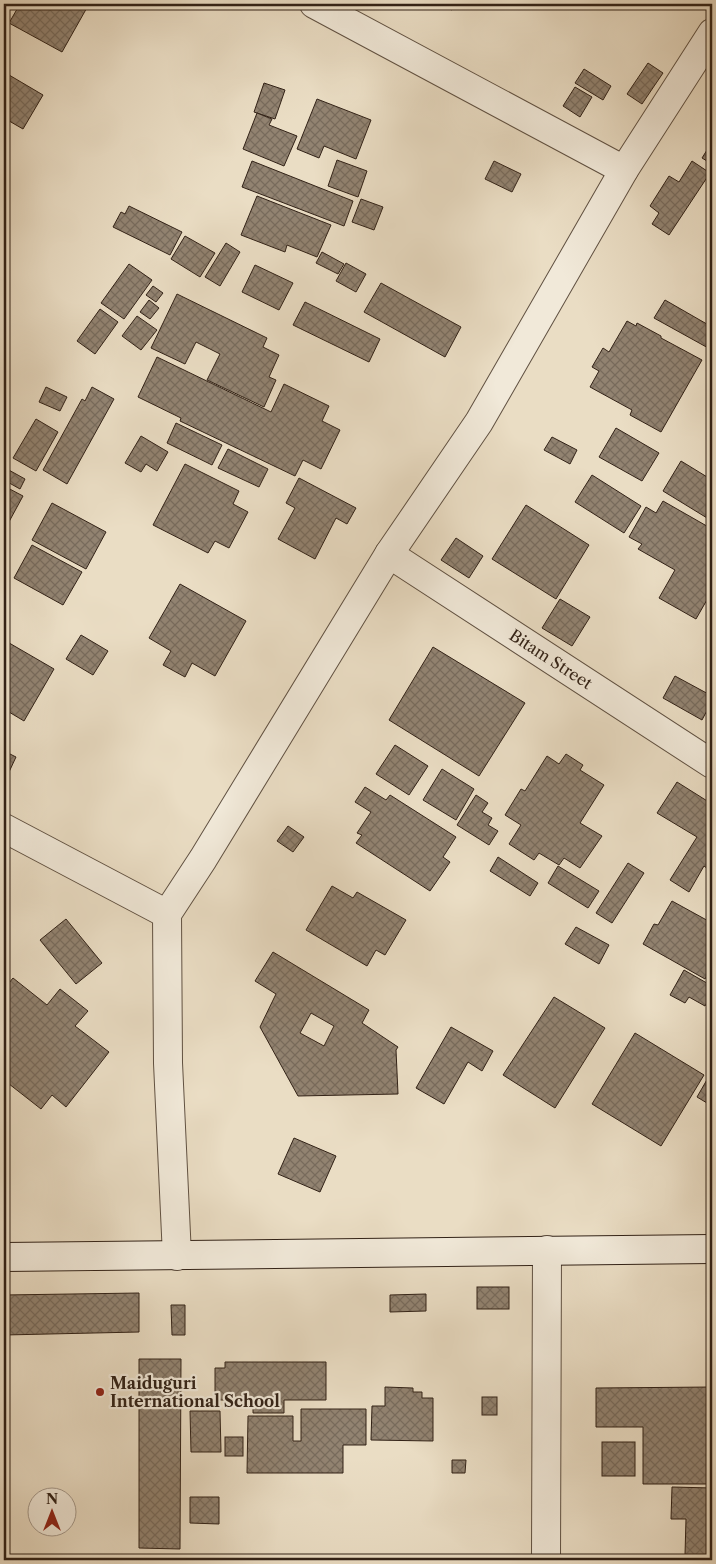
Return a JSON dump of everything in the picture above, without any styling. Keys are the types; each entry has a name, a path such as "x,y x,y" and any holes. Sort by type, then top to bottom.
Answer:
{"street":[{"path":"314,4 624,170"},
{"path":"177,1256 168,1063 167,914 204,859 389,554 479,422 624,170 712,33"},
{"name":"Bitam Street","path":"389,554 712,764"},
{"path":"4,828 167,914"},
{"path":"4,1257 712,1249"},
{"path":"546,1560 547,1250"}],"building":[{"path":"20,4 89,4 62,52 9,23"},
{"path":"441,4 455,4 452,10"},
{"path":"648,63 663,73 642,104 627,94"},
{"path":"584,69 611,86 603,100 575,83"},
{"path":"4,72 43,95 23,129 4,118"},
{"path":"264,83 285,90 275,119 254,112"},
{"path":"575,87 592,97 580,117 563,106"},
{"path":"317,99 371,120 356,159 324,146 319,158 297,149"},
{"path":"257,113 272,119 269,125 297,136 284,166 243,149"},
{"path":"712,142 712,164 702,158"},
{"path":"337,160 367,171 358,197 328,186"},
{"path":"252,161 353,201 344,226 242,187"},
{"path":"494,161 521,174 512,192 485,179"},
{"path":"692,161 710,173 669,235 652,224 659,213 650,206 669,176 679,182"},
{"path":"257,196 331,225 317,257 287,245 285,252 241,235"},
{"path":"361,199 383,207 374,230 352,222"},
{"path":"129,206 182,232 170,255 113,227 121,212 125,214"},
{"path":"185,236 215,253 200,277 171,259"},
{"path":"226,243 240,252 220,286 205,277"},
{"path":"322,252 344,264 338,274 316,263"},
{"path":"346,263 366,274 356,292 336,281"},
{"path":"129,264 152,280 124,319 101,303"},
{"path":"255,265 293,283 279,310 242,292"},
{"path":"381,283 461,327 445,357 364,312"},
{"path":"153,286 163,293 156,302 146,295"},
{"path":"177,294 267,338 263,347 279,355 269,377 276,380 264,407 207,380 220,354 196,342 185,364 151,348"},
{"path":"149,300 159,308 150,319 140,312"},
{"path":"665,300 712,327 712,345 710,349 654,318"},
{"path":"305,302 380,339 369,362 293,325"},
{"path":"100,309 118,322 95,354 77,341"},
{"path":"137,316 157,330 141,350 122,336"},
{"path":"627,321 636,326 637,323 702,360 661,432 630,415 632,410 590,387 599,371 592,367 603,348 609,352"},
{"path":"157,357 271,412 284,384 329,406 322,421 340,430 321,469 303,460 295,476 180,421 181,418 138,397"},
{"path":"46,387 67,397 60,411 39,402"},
{"path":"92,387 114,399 67,484 43,470 82,399 85,401"},
{"path":"36,419 58,432 36,471 13,458"},
{"path":"176,423 222,445 212,465 167,443"},
{"path":"616,428 659,453 642,481 599,457"},
{"path":"141,436 168,452 157,471 146,464 141,472 125,463"},
{"path":"552,437 577,450 570,464 544,450"},
{"path":"228,449 268,469 259,487 218,468"},
{"path":"681,461 712,480 712,521 663,491"},
{"path":"185,464 239,491 233,504 248,512 229,548 215,541 208,553 153,525"},
{"path":"7,469 25,479 20,489 4,480"},
{"path":"592,475 641,506 624,533 575,502"},
{"path":"299,478 356,508 347,524 336,518 315,559 278,539 295,508 286,503"},
{"path":"4,486 23,496 4,531"},
{"path":"663,501 712,529 712,591 696,619 659,598 675,570 638,549 642,544 629,537 646,507 656,513"},
{"path":"52,503 106,532 86,569 32,540"},
{"path":"526,505 589,545 556,599 492,559"},
{"path":"456,538 483,556 469,578 441,560"},
{"path":"32,545 82,572 63,605 14,578"},
{"path":"180,584 246,621 215,676 192,663 185,677 163,665 171,651 149,638"},
{"path":"560,599 590,617 572,646 542,628"},
{"path":"81,635 108,651 93,675 66,659"},
{"path":"4,640 54,669 24,721 4,709"},
{"path":"433,647 525,703 479,776 389,720"},
{"path":"675,676 712,696 712,701 702,720 663,698"},
{"path":"395,745 428,766 409,795 376,774"},
{"path":"4,751 16,757 9,772 4,769"},
{"path":"566,754 583,765 580,770 604,785 580,823 602,836 580,868 564,858 559,865 539,853 534,860 509,844 521,825 505,815 521,789 525,791 547,756 559,764"},
{"path":"442,769 474,789 456,820 423,800"},
{"path":"677,782 712,804 712,872 704,866 689,892 670,880 697,837 657,813"},
{"path":"365,787 386,800 390,795 456,837 443,857 450,862 430,891 356,843 362,835 357,833 371,812 355,802"},
{"path":"476,795 488,803 482,812 492,818 488,825 498,831 489,845 457,825"},
{"path":"288,826 304,837 293,852 277,841"},
{"path":"498,857 538,883 530,896 490,871"},
{"path":"628,863 644,873 612,923 596,913"},
{"path":"558,866 599,891 588,908 548,883"},
{"path":"332,886 353,898 357,892 406,920 385,955 376,950 367,966 306,930"},
{"path":"672,901 712,923 712,966 705,979 643,944 654,924 658,925"},
{"path":"66,919 102,963 76,984 40,940"},
{"path":"576,927 609,945 599,964 565,944"},
{"path":"273,952 369,1010 362,1023 398,1047 396,1050 398,1094 298,1096 260,1027 276,994 255,981","holes":["311,1013 334,1026 324,1046 300,1033"]},
{"path":"684,970 712,986 712,994 705,1006 689,997 685,1003 670,995"},
{"path":"13,978 47,1005 60,989 88,1011 75,1026 109,1052 66,1107 52,1095 41,1109 4,1080 4,1067 8,1061 4,1057 4,989"},
{"path":"554,997 605,1028 555,1108 503,1075"},
{"path":"451,1027 493,1051 482,1071 468,1062 444,1104 416,1088"},
{"path":"635,1033 704,1075 661,1146 592,1104"},
{"path":"712,1071 712,1106 697,1097"},
{"path":"294,1138 336,1156 320,1192 278,1174"},
{"path":"707,1280 712,1280 712,1339 707,1339"},
{"path":"477,1287 509,1287 509,1309 477,1309"},
{"path":"139,1293 139,1332 4,1335 4,1295"},
{"path":"426,1294 426,1311 390,1312 390,1295"},
{"path":"171,1305 185,1305 185,1335 172,1335"},
{"path":"139,1359 181,1359 180,1549 139,1548"},
{"path":"225,1362 326,1362 326,1400 284,1400 284,1413 253,1413 253,1400 215,1400 215,1368 225,1368"},
{"path":"385,1387 413,1388 413,1392 422,1392 422,1398 433,1398 433,1441 371,1440 372,1406 385,1406"},
{"path":"712,1387 712,1484 643,1484 643,1427 596,1427 596,1388"},
{"path":"482,1397 497,1397 497,1415 482,1415"},
{"path":"301,1409 366,1409 366,1445 343,1445 343,1473 247,1473 248,1416 293,1416 293,1441 301,1441"},
{"path":"190,1411 220,1411 221,1452 191,1452"},
{"path":"225,1437 243,1437 243,1456 225,1456"},
{"path":"602,1442 635,1442 635,1476 602,1476"},
{"path":"452,1460 466,1460 465,1473 452,1473"},
{"path":"672,1487 712,1488 712,1555 685,1555 686,1519 671,1519"},
{"path":"190,1497 219,1497 219,1524 190,1523"}],"place":[{"name":"Maiduguri International School","path":"100,1392"}]}
